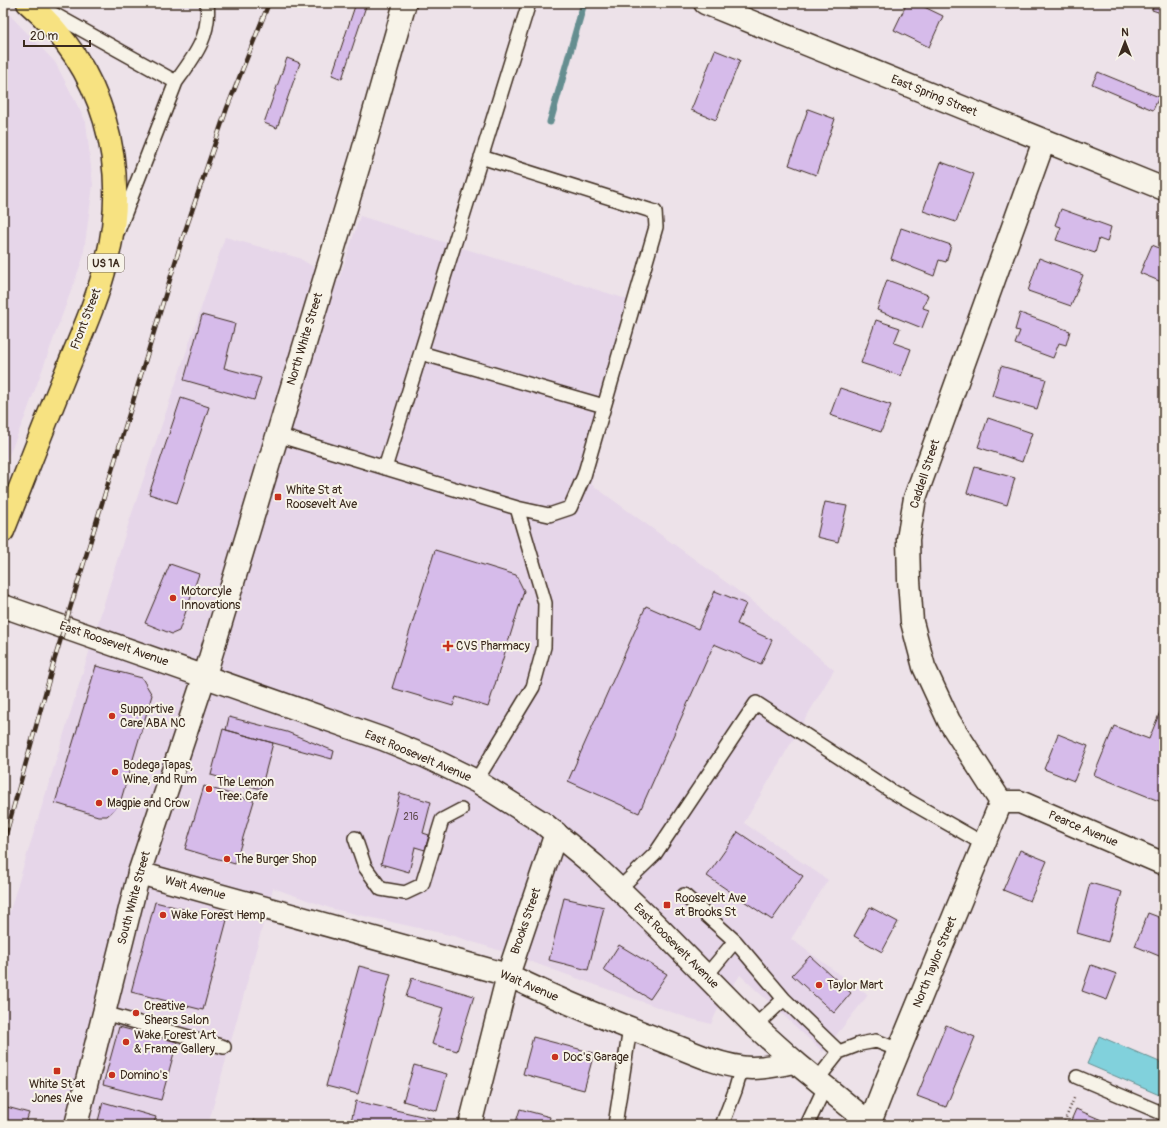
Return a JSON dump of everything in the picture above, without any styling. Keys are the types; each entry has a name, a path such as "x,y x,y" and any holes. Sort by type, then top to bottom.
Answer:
{"main road":[{"name":"Front Street","path":"3,531 92,307 107,261 115,212 116,184 113,158 107,125 101,107 79,61 62,36 28,3"}],"street":[{"name":"North White Street","path":"205,676 363,150 405,3"},
{"name":"East Spring Street","path":"716,5 1164,189"},
{"name":"Caddell Street","path":"1001,802 949,721 924,667 912,622 908,539 915,498 1044,141"},
{"name":"East Roosevelt Avenue","path":"3,606 383,739 427,757 476,781 544,823 595,866 755,1026 795,1062"},
{"name":"South White Street","path":"76,1125 139,873 205,676"},
{"name":"North Taylor Street","path":"870,1125 899,1050 1001,802"},
{"name":"Pearce Avenue","path":"1001,802 1020,802 1164,864"},
{"name":"Brooks Street","path":"470,1125 508,975 556,833"},
{"name":"Wait Avenue","path":"139,873 508,975 546,993 630,1028 722,1063 742,1067 762,1067 795,1062"},
{"path":"795,1062 870,1125"}],"lane":[{"path":"34,3 176,82"},
{"path":"107,261 176,82 202,43 205,30 207,3"},
{"path":"385,468 529,3"},
{"path":"277,435 517,508 549,514 570,508 584,476 656,227 655,212 481,157"},
{"path":"421,353 604,406"},
{"path":"476,781 533,687 544,647 545,603 517,508"},
{"path":"619,889 656,854 756,703 892,791 984,844"},
{"path":"355,838 365,867 381,889 406,893 422,885 442,820 461,810"},
{"path":"684,895 735,941 784,999 839,1052"},
{"path":"706,976 735,941"},
{"path":"755,1026 784,999"},
{"path":"104,1013 224,1047"},
{"path":"615,1125 630,1028"},
{"path":"807,1125 821,1083 839,1052 860,1044 876,1041 899,1050"},
{"path":"722,1125 735,1091 742,1067"},
{"path":"1080,1078 1164,1114"}],"path":[{"path":"1063,1125 1080,1078"}],"shaded area":[{"path":"3,8 55,62 86,122 93,185 83,258 25,417 3,469"},
{"path":"360,216 636,302 591,484 756,604 834,670 744,823 828,880 791,939 868,995 823,1052 740,975 717,1011 711,1024 688,1018 498,950 454,936 333,909 273,888 208,1125 3,1125 3,933 128,525 225,237 299,258 338,282"}],"water":[{"path":"1099,1036 1164,1064 1164,1097 1087,1064"}],"building":[{"path":"356,3 367,3 342,79 332,75"},
{"path":"835,3 851,3 849,8"},
{"path":"907,3 916,3 943,16 929,47 894,30"},
{"path":"1154,3 1164,3 1164,14 1152,10"},
{"path":"715,50 740,60 716,120 691,110"},
{"path":"287,58 300,63 277,128 264,123"},
{"path":"1098,72 1159,97 1153,110 1092,84"},
{"path":"808,109 835,119 816,175 789,165"},
{"path":"941,162 974,174 956,222 923,211"},
{"path":"1061,209 1111,227 1107,242 1099,239 1095,253 1056,240 1061,227 1055,225"},
{"path":"901,228 951,245 946,262 939,260 934,276 891,259"},
{"path":"1152,245 1164,250 1164,283 1140,273"},
{"path":"1039,258 1083,275 1071,306 1028,291"},
{"path":"887,280 928,295 923,308 929,310 922,328 877,310"},
{"path":"1020,313 1070,331 1066,345 1059,343 1053,358 1015,344 1020,331 1015,330"},
{"path":"202,315 235,324 224,368 261,378 254,400 184,380"},
{"path":"876,320 900,328 894,343 911,349 901,376 861,363"},
{"path":"1001,366 1046,379 1037,409 992,396"},
{"path":"840,388 891,405 881,432 830,415"},
{"path":"181,398 209,407 177,503 149,494"},
{"path":"988,418 1032,433 1022,462 978,447"},
{"path":"975,467 1015,478 1007,505 967,493"},
{"path":"825,502 847,506 838,542 817,537"},
{"path":"435,550 516,575 524,591 488,707 456,697 453,706 392,688"},
{"name":"Motorcyle Innovations","path":"170,564 199,574 179,631 172,634 145,623"},
{"path":"715,591 746,604 737,624 772,640 761,664 714,644 639,813 568,781 646,606 698,629"},
{"path":"96,666 142,678 152,695 120,803 107,816 98,816 55,803"},
{"path":"1164,702 1164,803 1094,775 1114,726 1149,739"},
{"path":"229,717 287,732 334,751 332,759 226,730"},
{"path":"223,729 273,743 261,789 211,775"},
{"path":"1058,734 1088,746 1074,781 1044,769"},
{"path":"204,786 254,801 235,864 185,849"},
{"path":"400,793 431,802 423,833 429,835 425,850 415,847 409,872 381,864"},
{"path":"738,832 803,876 772,920 707,876"},
{"path":"1020,850 1047,861 1030,901 1003,890"},
{"path":"1090,883 1122,892 1108,942 1077,933"},
{"path":"564,898 604,907 588,970 549,960"},
{"path":"155,902 227,920 203,1010 131,992"},
{"path":"870,907 898,922 882,952 854,936"},
{"path":"1148,913 1164,919 1164,958 1135,946"},
{"path":"619,945 667,974 650,999 603,970"},
{"path":"810,956 851,993 834,1013 792,975"},
{"path":"1091,965 1117,974 1107,1000 1082,991"},
{"path":"359,966 391,974 358,1094 326,1086"},
{"path":"412,978 474,996 457,1051 432,1044 443,1008 406,997"},
{"path":"946,1025 975,1037 946,1107 917,1096"},
{"path":"119,1027 177,1042 161,1100 103,1085"},
{"path":"533,1037 594,1053 584,1090 523,1074"},
{"path":"414,1065 447,1074 437,1111 403,1101"},
{"path":"356,1101 435,1119 433,1125 350,1125"},
{"path":"103,1102 156,1117 153,1125 97,1125"},
{"path":"3,1106 29,1113 25,1125 3,1125"},
{"path":"520,1109 550,1117 548,1125 515,1125"},
{"path":"1076,1109 1113,1125 1069,1125"},
{"path":"253,1120 269,1125 251,1125"}],"waterway":[{"path":"550,122 584,3"}],"railway":[{"path":"3,845 55,658 181,243 227,108 269,3"}],"place":[{"name":"White St at Roosevelt Ave","path":"278,497"},
{"name":"Motorcyle Innovations","path":"173,598"},
{"name":"CVS Pharmacy","path":"448,646"},
{"name":"Supportive Care ABA NC","path":"112,716"},
{"name":"Bodega Tapas, Wine, and Rum","path":"115,772"},
{"name":"The Lemon Tree: Cafe","path":"209,789"},
{"name":"Magpie and Crow","path":"99,803"},
{"name":"The Burger Shop","path":"227,859"},
{"name":"Roosevelt Ave at Brooks St","path":"667,905"},
{"name":"Wake Forest Hemp","path":"163,915"},
{"name":"Taylor Mart","path":"819,985"},
{"name":"Creative Shears Salon","path":"136,1013"},
{"name":"Wake Forest Art & Frame Gallery","path":"126,1042"},
{"name":"Doc's Garage","path":"555,1057"},
{"name":"White St at Jones Ave","path":"57,1071"},
{"name":"Domino's","path":"112,1075"}]}
